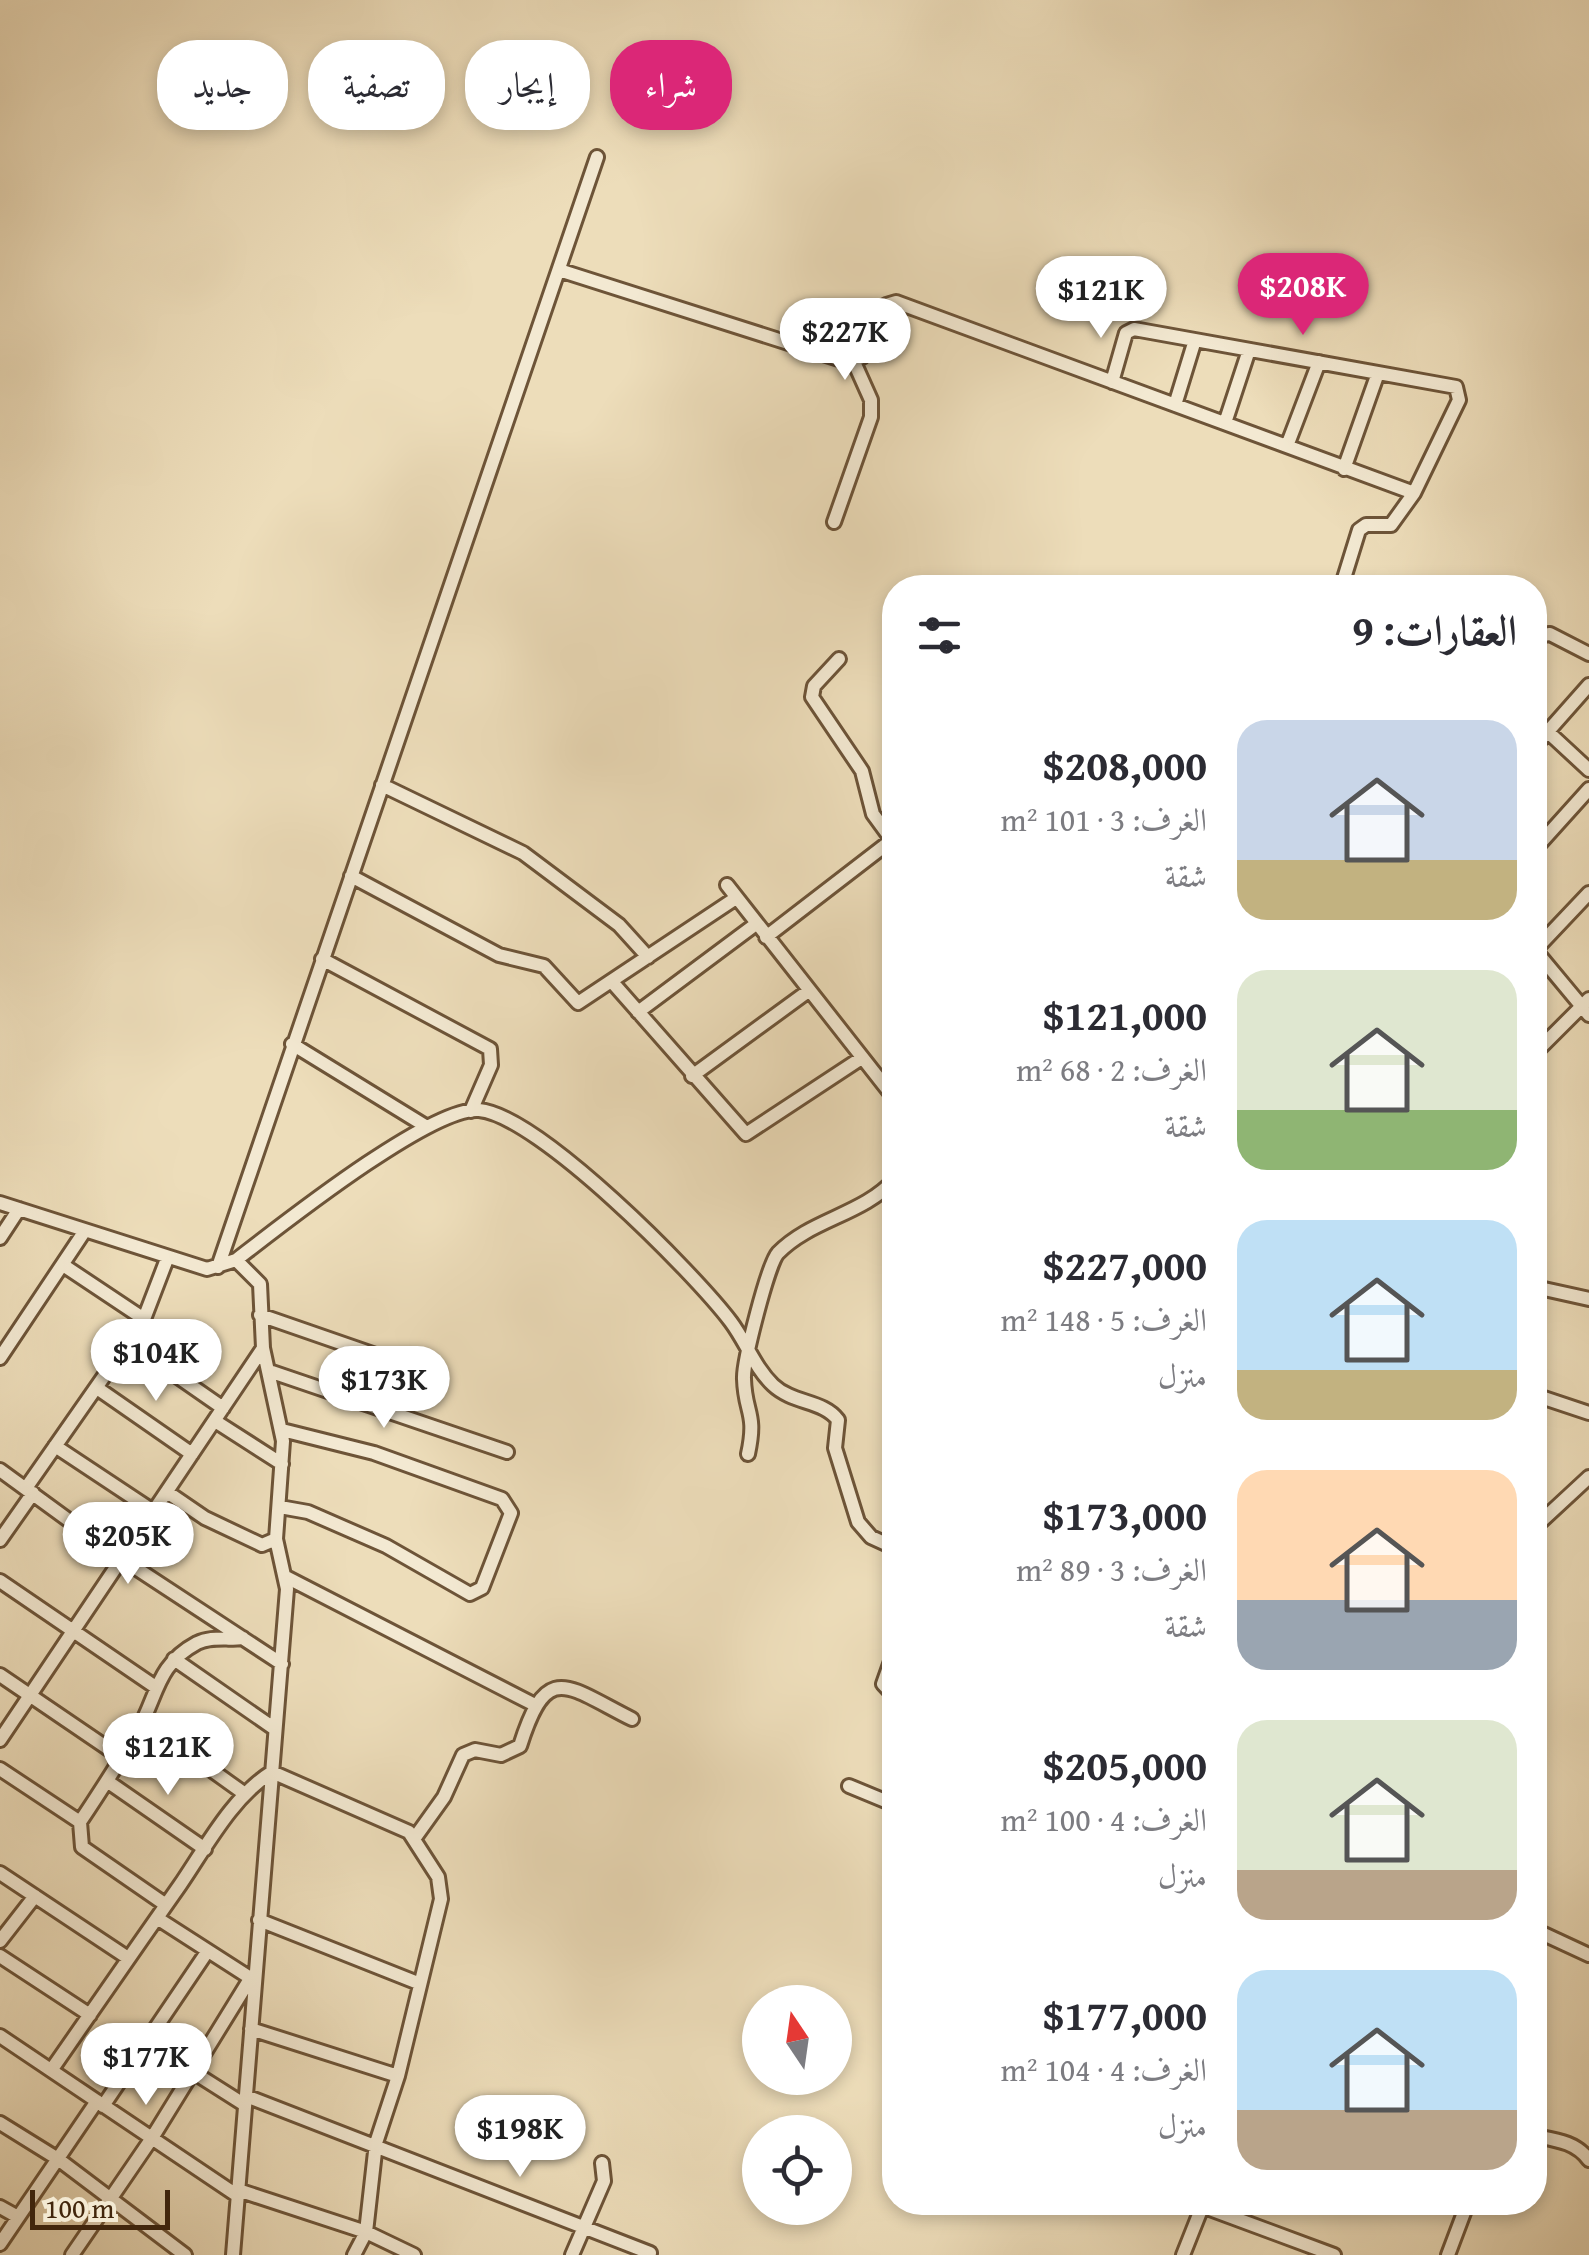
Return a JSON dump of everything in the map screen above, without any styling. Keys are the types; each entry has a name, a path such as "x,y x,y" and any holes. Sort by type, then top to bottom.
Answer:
{"street":[{"path":"218,1267 597,156"},
{"path":"559,270 854,362 862,357 886,305 896,302 1414,493"},
{"path":"1112,382 1130,330 1453,386 1459,394 1414,493 1391,526 1366,525 1359,530 1345,575"},
{"path":"1175,405 1195,340"},
{"path":"1226,423 1249,350"},
{"path":"834,522 872,409 854,362"},
{"path":"1286,446 1319,362"},
{"path":"1344,469 1378,372"},
{"path":"1547,634 1589,654"},
{"path":"839,658 814,686 812,698 862,771 873,814 882,826"},
{"path":"1589,685 1548,732 1589,770"},
{"path":"382,786 523,853 619,925 648,957"},
{"path":"1547,836 1589,790"},
{"path":"766,937 882,848"},
{"path":"351,876 498,955 544,966 578,1003 614,983 736,898"},
{"path":"726,885 882,1084"},
{"path":"1547,937 1589,893"},
{"path":"638,1012 756,924"},
{"path":"633,969 634,945"},
{"path":"322,959 490,1049 490,1065 471,1111"},
{"path":"1547,963 1587,1007 1547,1042"},
{"path":"614,983 746,1134 860,1059"},
{"path":"692,1076 807,992"},
{"path":"292,1044 427,1127"},
{"path":"0,1202 206,1269 236,1260 293,1216 427,1127 471,1111 505,1119 539,1140 638,1218 730,1321 780,1390 832,1412 838,1420 835,1448 858,1522 871,1537 882,1542"},
{"path":"748,1454 754,1416 744,1374 763,1288 780,1252 868,1205 882,1192"},
{"path":"0,1238 20,1209"},
{"path":"0,1358 84,1232"},
{"path":"0,1540 55,1446 144,1318 167,1258"},
{"path":"233,2255 286,1577 276,1540 282,1430 272,1372 263,1348 260,1284 236,1260"},
{"path":"62,1265 144,1318"},
{"path":"1547,1290 1589,1299"},
{"path":"260,1316 436,1376"},
{"path":"128,1342 223,1408"},
{"path":"0,1740 119,1557 263,1348"},
{"path":"272,1372 507,1452"},
{"path":"96,1388 192,1454"},
{"path":"1547,1399 1589,1412"},
{"path":"215,1421 282,1464"},
{"path":"280,1507 296,1507 386,1546 470,1594 482,1588 512,1513 502,1499 374,1453 282,1430"},
{"path":"55,1446 153,1512"},
{"path":"0,1470 119,1557 282,1664"},
{"path":"1547,1515 1589,1477"},
{"path":"167,1492 239,1536 262,1545 276,1540"},
{"path":"286,1577 533,1704"},
{"path":"0,1580 154,1686"},
{"path":"166,1905 82,1847 80,1822 122,1758 143,1721 154,1686 174,1659 200,1641 242,1638"},
{"path":"174,1659 275,1729"},
{"path":"0,1675 122,1758"},
{"path":"414,1839 444,1797 463,1755 475,1750 501,1755 520,1746 533,1704 544,1692 568,1688 632,1719"},
{"path":"143,1721 245,1794"},
{"path":"0,1769 80,1822"},
{"path":"272,1772 409,1832 438,1877 440,1899 398,2076 376,2143 366,2232 354,2255"},
{"path":"52,2069 245,1794 272,1772"},
{"path":"107,1781 205,1849"},
{"path":"849,1786 882,1800"},
{"path":"0,1873 128,1958"},
{"path":"0,1941 35,1896"},
{"path":"157,1918 253,1980"},
{"path":"259,1920 418,1983"},
{"path":"1547,1936 1589,1955"},
{"path":"0,2244 207,1952"},
{"path":"0,1956 90,2015"},
{"path":"72,2255 253,1980"},
{"path":"251,2029 398,2076"},
{"path":"0,2036 238,2193 366,2232 414,2255"},
{"path":"193,2072 245,2101 376,2143 650,2252"},
{"path":"0,2124 58,2159 185,2255"},
{"path":"1547,2139 1580,2148 1589,2160"},
{"path":"572,2255 604,2181 602,2163"},
{"path":"0,2207 18,2217"},
{"path":"1183,2255 1199,2215"},
{"path":"1231,2215 1334,2255"},
{"path":"1448,2255 1463,2215"}]}
